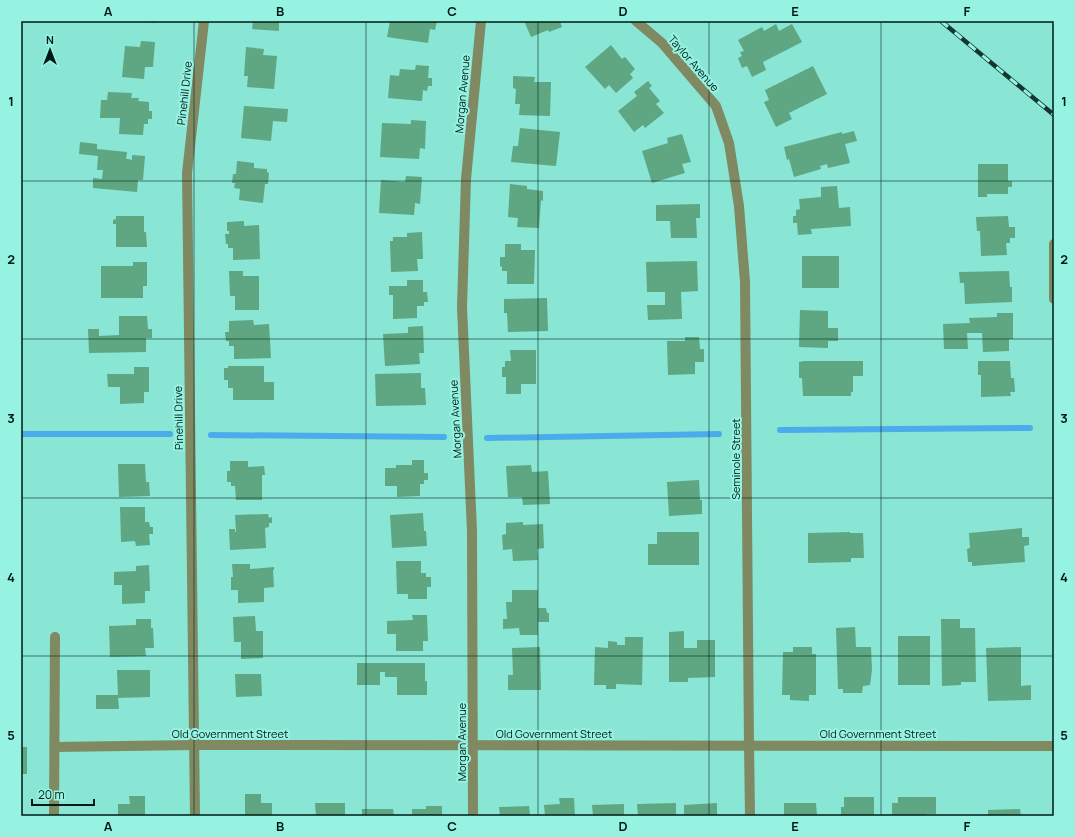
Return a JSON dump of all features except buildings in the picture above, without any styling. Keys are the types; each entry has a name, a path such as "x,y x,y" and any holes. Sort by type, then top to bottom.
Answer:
{"street":[{"name":"Pinehill Drive","path":"195,816 187,172 204,21"},
{"name":"Morgan Avenue","path":"473,816 472,531 462,307 466,179 481,21"},
{"name":"Taylor Avenue","path":"636,21 662,43 716,106"},
{"name":"Seminole Street","path":"716,106 729,143 739,206 745,282 750,816"},
{"path":"1054,244 1054,299"},
{"path":"54,816 55,637"},
{"name":"Old Government Street","path":"55,747 194,745 1054,746"}],"waterway":[{"path":"780,430 1030,428"},
{"path":"21,434 170,434"},
{"path":"487,438 719,434"},
{"path":"211,435 444,437"}],"railway":[{"path":"941,21 1054,115"}]}
